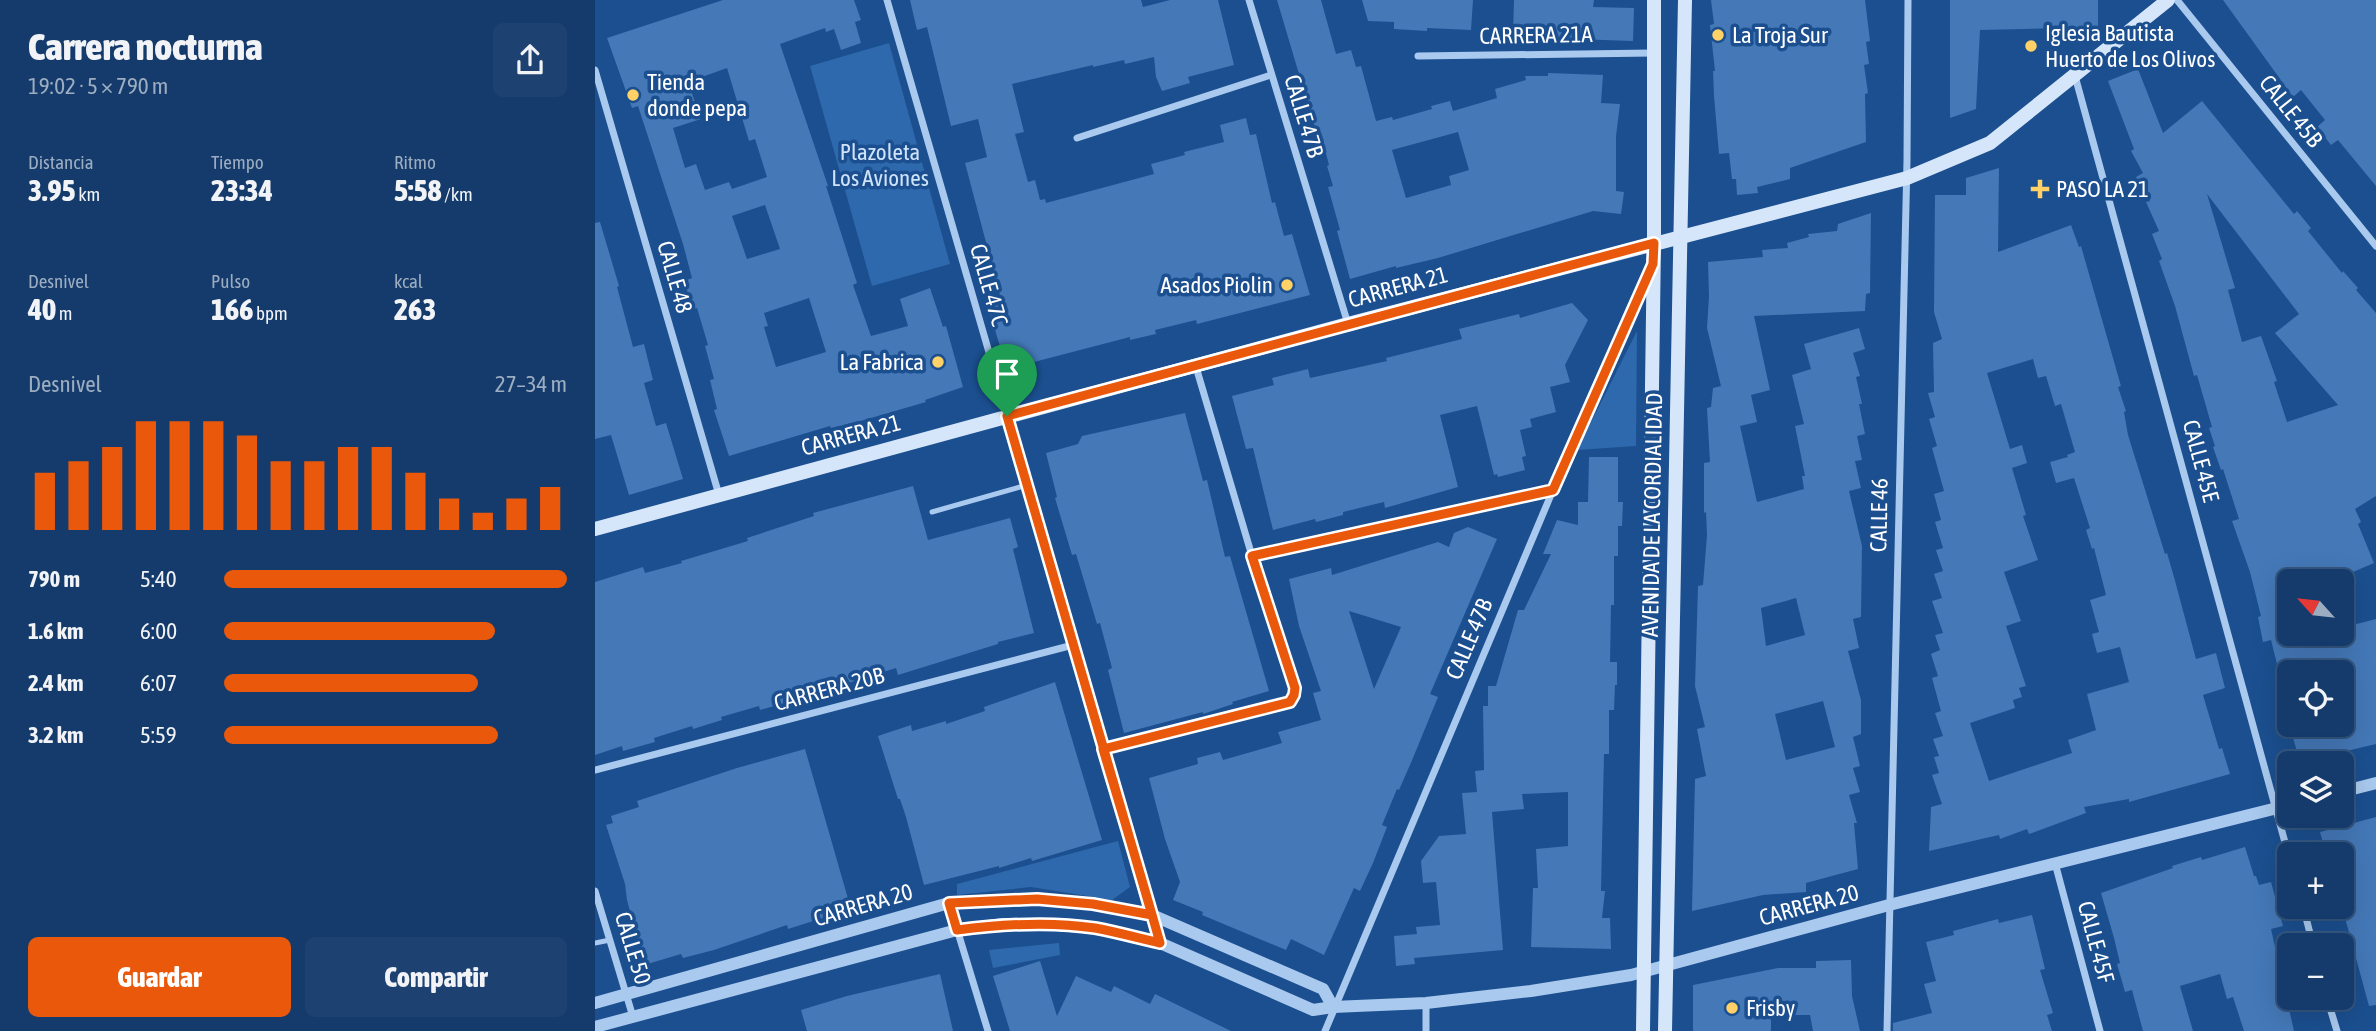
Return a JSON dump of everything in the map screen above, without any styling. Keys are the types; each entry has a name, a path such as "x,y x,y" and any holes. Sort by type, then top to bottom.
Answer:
{"main road":[{"name":"AVENIDA DE LA CORDIALIDAD","path":"1643,1031 1654,243 1654,0"},
{"name":"AVENIDA DE LA CORDIALIDAD","path":"1665,1031 1685,0"},
{"name":"CARRERA 21","path":"595,529 1348,324 1907,178 1990,143 2168,0"}],"street":[{"name":"CALLE 47C","path":"887,0 1160,943"},
{"name":"CALLE 47B","path":"1249,0 1348,324"},
{"name":"CALLE 46","path":"1887,1031 1907,178 1908,0"},
{"name":"CALLE 45B","path":"2177,0 2376,246"},
{"name":"CARRERA 21A","path":"1418,56 1653,53"},
{"name":"CALLE 48","path":"595,69 719,495"},
{"path":"1077,138 1271,75"},
{"name":"CALLE 45E","path":"2075,76 2285,842"},
{"name":"CALLE 47B","path":"1325,1031 1553,490 1653,264"},
{"path":"1103,749 1290,702 1294,695 1295,688 1252,556 1196,367"},
{"path":"1252,556 1553,490"},
{"name":"CARRERA 20B","path":"595,770 1073,645"},
{"path":"2354,789 2376,783"},
{"name":"CARRERA 20","path":"595,1027 957,930 1003,924 1095,928 1160,943 1313,1010 1426,1003 1531,991 1644,972 1889,905 2276,808"},
{"name":"CALLE 45F","path":"2055,863 2101,1031"},
{"name":"CALLE 50","path":"595,891 633,1017"},
{"name":"CARRERA 20","path":"595,1003 949,903 1037,899 1093,904 1152,915 1323,989 1333,1007"},
{"path":"949,903 988,1031"},
{"path":"1426,1003 1426,1031"},
{"path":"2331,1010 2337,1031"}],"lane":[{"path":"932,512 1027,485"},
{"path":"595,943 610,940"}],"green space":[{"name":"Plazoleta Los Aviones","path":"889,43 950,264 872,286 810,66"},
{"path":"1637,331 1636,446 1577,450"},
{"path":"1118,841 1130,887 1112,900 1031,887 957,895 957,884"},
{"path":"1059,943 1060,955 993,968 989,950"}],"building":[{"path":"723,0 854,0 861,20 855,22 861,43 841,50 834,29 826,32 825,28 780,44 828,186 857,283 853,285 871,336 908,326 900,299 930,288 943,327 946,326 963,387 925,400 926,402 864,420 831,428 830,426 729,456 714,410 717,409 710,380 714,379 705,346 708,345 697,308 693,309 684,281 692,278 683,244 638,106 632,108 607,38","holes":["727,68 749,141 755,139 767,177 732,189 729,182 705,190 696,164 685,168 673,128 701,119 688,82","765,205 780,249 747,259 732,216","809,298 826,352 776,367 764,327 768,326 764,313"]},
{"path":"910,0 1141,0 1143,7 1170,0 1218,0 1234,65 1188,77 1190,83 1162,91 1156,77 1154,57 1125,64 1124,60 1093,65 1012,84 1024,132 1015,134 1028,182 1035,180 1040,200 1045,199 1046,203 1154,174 1151,164 1224,142 1220,125 1246,118 1250,135 1256,134 1272,203 1275,202 1284,236 1292,234 1310,295 1197,324 1196,320 1155,330 1156,334 1130,340 1130,337 1034,362 1035,366 1007,370 987,303 1001,299 965,163 987,157 978,119 951,126 927,27 917,30"},
{"path":"1277,0 1321,0 1336,54 1351,50 1356,67 1361,66 1376,121 1392,117 1393,120 1450,101 1453,111 1497,98 1495,89 1526,80 1525,76 1548,76 1548,73 1603,75 1601,103 1620,104 1616,136 1616,191 1624,192 1621,214 1593,211 1438,258 1350,279 1328,187 1333,186 1327,166 1329,165 1319,127 1315,128","holes":["1458,132 1469,170 1449,176 1451,185 1406,198 1392,150"]},
{"path":"1362,0 1473,0 1471,30 1394,29 1394,22 1368,21"},
{"path":"1514,0 1594,0 1593,7 1634,8 1633,41 1544,38 1544,34 1513,34"},
{"path":"1711,0 1865,0 1870,41 1866,42 1869,64 1864,65 1868,93 1865,94 1866,142 1790,168 1790,179 1757,187 1758,193 1737,195 1729,153 1719,154 1710,25 1714,24"},
{"path":"1950,0 2098,0 2098,27 1980,30 1976,109 1950,118"},
{"path":"2223,0 2376,0 2376,186 2338,140 2331,145 2317,127 2325,120 2301,90 2293,97"},
{"path":"2138,69 2163,133 2202,101 2294,214 2297,211 2311,228 2308,231 2342,273 2343,271 2358,288 2356,290 2376,313 2376,496 2355,509 2361,522 2358,524 2374,563 2354,572 2354,569 2277,569 2277,646 2354,646 2354,625 2376,619 2376,744 2346,751 2297,751 2293,737 2354,737 2354,660 2277,660 2277,664 2271,640 2263,642 2258,617 2261,616 2250,572 2232,521 2239,519 2213,447 2215,446 2209,428 2212,427 2197,375 2194,376 2175,306 2159,261 2162,259 2152,234 2159,231 2146,202 2150,201 2136,177 2143,173 2131,151 2134,149 2108,81","holes":["2207,194 2299,314 2275,333 2338,405 2287,422 2274,382 2277,381 2261,336 2242,342 2228,290 2235,288"]},
{"path":"1999,168 1998,252 2071,225 2079,247 2081,246 2121,386 2118,387 2126,411 2128,435 2165,554 2167,553 2196,659 2216,653 2225,688 2203,695 2219,749 2222,748 2230,774 2129,802 2129,799 2084,807 2086,813 2029,834 2027,829 2000,839 1999,835 1929,851 1931,807 1942,804 1932,775 1939,773 1934,757 1939,756 1933,739 1943,736 1935,713 1941,711 1932,678 1938,676 1931,654 1940,650 1935,635 1943,633 1932,601 1942,598 1934,574 1943,571 1936,550 1943,548 1935,522 1941,520 1934,494 1944,491 1932,448 1937,446 1929,419 1935,417 1928,393 1934,392 1933,343 1942,339 1934,312 1935,195 1966,195 1966,178","holes":["2033,359 2038,378 2046,376 2055,406 2061,404 2075,452 2050,462 2056,483 2074,478 2090,528 2086,530 2092,549 2094,548 2106,595 2090,600 2099,632 2092,634 2097,653 2120,647 2129,682 2087,694 2096,730 2068,740 2072,753 1989,781 1970,723 2015,708 2013,700 2022,697 2019,688 2026,686 2006,626 2021,621 2004,572 2038,560 2023,516 2026,515 2012,468 2027,463 2022,445 2010,449 1987,373"]},
{"path":"1871,213 1870,293 1866,294 1865,311 1754,316 1770,390 1751,395 1757,422 1740,426 1757,502 1804,489 1802,476 1805,476 1795,426 1804,424 1792,375 1811,369 1804,344 1859,328 1865,349 1853,353 1860,376 1856,377 1865,434 1857,436 1862,460 1855,461 1861,488 1849,491 1862,546 1861,617 1853,619 1859,648 1848,651 1861,700 1861,734 1853,737 1860,766 1853,768 1860,792 1849,795 1857,823 1854,823 1858,869 1806,883 1806,892 1763,895 1692,911 1695,779 1706,776 1697,729 1705,727 1695,686 1698,586 1703,585 1707,535 1704,463 1710,462 1707,408 1711,407 1713,388 1721,386 1707,328 1708,262 1763,257 1762,250 1788,248 1787,243 1809,237 1808,234 1837,231 1838,224","holes":["1796,598 1805,635 1766,646 1761,608","1823,701 1835,747 1786,760 1775,714"]},
{"path":"600,222 633,347 644,344 653,380 644,383 656,426 666,423 683,479 629,495 611,435 595,439 595,223"},
{"path":"1572,303 1588,320 1565,365 1570,382 1550,387 1556,412 1530,419 1532,427 1520,430 1526,456 1522,457 1525,470 1498,477 1497,474 1494,475 1477,406 1440,415 1458,487 1385,508 1384,502 1316,522 1315,519 1273,530 1253,448 1246,449 1232,396 1274,385 1272,378 1308,369 1310,378 1387,361 1386,358 1462,339 1459,329 1519,314 1520,318"},
{"path":"1185,413 1203,481 1207,480 1225,557 1230,556 1269,691 1203,714 1124,733 1108,670 1112,668 1100,623 1097,624 1076,554 1072,555 1055,498 1057,497 1046,453 1078,444 1082,436"},
{"path":"1589,457 1618,457 1618,502 1623,502 1622,526 1618,526 1618,556 1614,556 1614,605 1611,605 1610,662 1617,662 1617,685 1614,710 1609,710 1609,754 1604,754 1601,891 1605,891 1602,918 1610,918 1611,949 1531,947 1533,888 1538,888 1536,849 1568,846 1568,792 1522,794 1524,809 1492,812 1503,950 1414,958 1415,964 1396,966 1394,936 1417,934 1416,927 1440,925 1436,882 1423,883 1421,861 1439,836 1466,834 1462,793 1477,792 1475,771 1484,770 1483,706 1488,706 1488,686 1496,686 1518,610 1524,610 1551,554 1543,554 1557,520 1578,525 1578,502 1588,502"},
{"path":"913,486 928,540 1010,518 1018,547 1013,549 1034,633 898,675 896,668 760,710 759,706 721,717 722,720 654,738 655,742 623,751 622,746 595,755 595,582 643,567 645,573 682,563 681,561 748,541 747,538 814,516 813,513"},
{"path":"1468,527 1497,539 1430,694 1438,697 1382,825 1387,827 1373,863 1360,891 1354,888 1324,955 1291,939 1286,950 1173,900 1180,882 1149,778 1198,764 1197,758 1220,752 1223,760 1282,743 1278,732 1321,720 1313,693 1321,691 1299,626 1289,579 1331,568 1332,575 1438,542 1449,547 1454,533","holes":["1349,611 1401,627 1374,689"]},
{"path":"1055,682 1102,840 1032,861 1031,858 924,885 906,817 878,736 911,725 912,731 946,721 946,724 985,711 984,707"},
{"path":"805,749 851,909 788,929 787,925 714,950 683,958 681,954 644,965 625,884 606,825 613,823 611,816 639,807 637,801"},
{"path":"2376,817 2376,1005 2369,1006 2354,951 2354,933 2349,933 2345,919 2354,919 2354,842 2323,842 2320,832 2335,828 2354,828 2354,823"},
{"path":"2245,847 2259,885 2271,882 2277,904 2277,919 2281,919 2283,926 2271,929 2277,956 2277,1010 2289,1010 2294,1031 2244,1031 2233,997 2227,999 2220,974 2180,986 2193,1031 2143,1031 2132,990 2125,992 2101,893 2173,868 2172,866 2201,857 2202,860"},
{"path":"2032,915 2045,969 2040,970 2053,1013 2047,1015 2052,1031 1893,1031 1893,1023 1932,1013 1924,984 1936,981 1926,942 1954,935 1953,931 1998,919 1999,923"},
{"path":"1851,960 1852,996 1860,1031 1813,1031 1810,1015 1771,1015 1771,1031 1693,1031 1693,985 1778,968 1816,968 1816,961"},
{"path":"1040,961 1057,1016 1076,976 1111,992 1114,986 1150,1004 1155,994 1231,1031 1010,1031 993,976"},
{"path":"940,974 953,1031 807,1031 801,1010"}],"place":[{"name":"La Troja Sur","path":"1718,35"},
{"name":"Iglesia Bautista Huerto de Los Olivos","path":"2031,46"},
{"name":"Tienda donde pepa","path":"633,95"},
{"name":"PASO LA 21","path":"2040,189"},
{"name":"Asados Piolin","path":"1287,285"},
{"name":"La Fabrica","path":"938,362"},
{"name":"Frisby","path":"1732,1008"}],"route":[{"path":"1007,416 1103,749 1152,915 1093,904 1037,899 949,903 957,930 1003,924 1046,924 1095,928 1160,943 1152,915 1128,832 1103,749 1290,702 1295,688 1252,556 1553,490 1653,264 1654,243 1007,416"}]}
